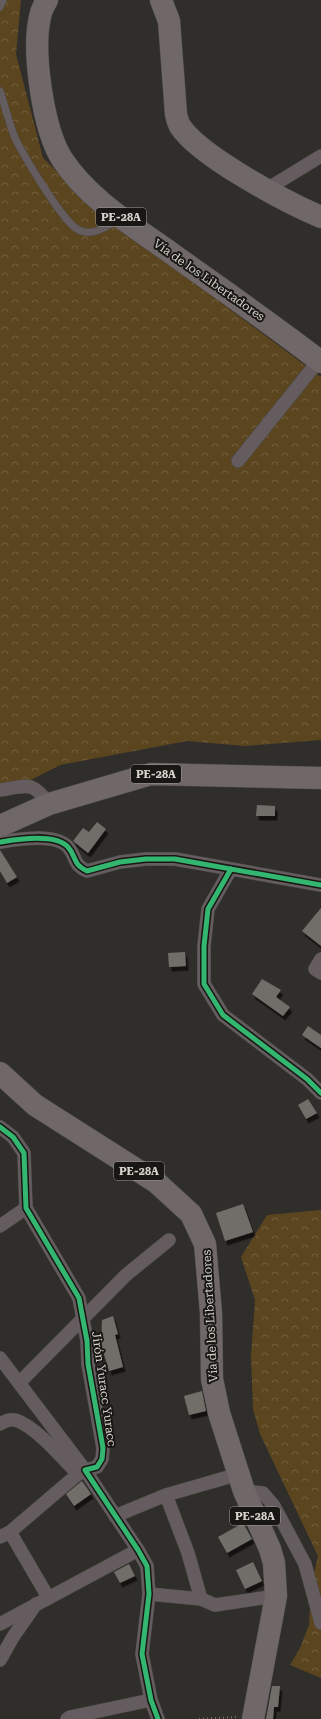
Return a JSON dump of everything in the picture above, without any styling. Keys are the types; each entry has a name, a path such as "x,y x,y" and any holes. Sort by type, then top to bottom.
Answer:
{"highway":[{"name":"Vía de los Libertadores","path":"47,0 40,17 37,47 40,78 52,138 62,159 84,186 121,218 320,361"},
{"path":"161,0 169,21 176,114 179,125 192,140 215,158 267,189 321,217"},
{"name":"PE-28A","path":"2,833 49,804 151,774 321,778"},
{"name":"Vía de los Libertadores","path":"0,1073 35,1105 156,1182 191,1214 205,1244 211,1313 212,1379 219,1413 241,1482 270,1549 274,1563 276,1596 254,1717"}],"street":[{"path":"267,189 321,156"},
{"path":"238,461 320,361"},
{"path":"0,790 28,786 34,787 40,791 49,804"},
{"path":"2,833 22,839 59,840 68,848 78,867 87,871 120,862 146,859 175,859 321,885"},
{"path":"231,869 208,910 204,946 204,984 223,1015 307,1079 321,1093"},
{"path":"321,959 315,969 321,973"},
{"name":"Jirón Yuracc Yuracc","path":"0,1127 13,1137 24,1153 26,1208 79,1298 83,1317 88,1364 104,1448 102,1459 97,1467 82,1472"},
{"path":"0,1226 26,1208"},
{"path":"19,1383 126,1275 169,1240"},
{"path":"1,1362 19,1383 115,1516 138,1550 146,1566 149,1594 142,1654 151,1700 158,1719"},
{"path":"2,1422 16,1420 23,1423 82,1472"},
{"path":"42,1600 5,1535 82,1472"},
{"path":"115,1516 166,1495 241,1482 263,1493 274,1506 305,1564 321,1623"},
{"path":"166,1495 188,1553 201,1599"},
{"path":"0,1624 42,1600 138,1550"},
{"path":"149,1594 201,1599 215,1605 276,1596"},
{"path":"0,1660 13,1637 42,1600"},
{"path":"67,1719 70,1717 151,1700"}],"lane":[{"path":"0,7 3,0"},
{"path":"0,91 15,138 61,213 78,230 91,232 101,230 121,218"}],"path":[{"path":"199,1719 254,1717"}],"green space":[{"path":"0,0 21,0 16,54 43,158 101,214 321,377 321,740 245,746 187,741 60,765 0,796"},
{"path":"321,1210 321,1678 290,1665 300,1648 309,1625 311,1588 318,1556 260,1434 253,1409 251,1356 255,1300 241,1257 267,1215"}],"building":[{"path":"257,805 275,806 275,816 256,816"},
{"path":"97,822 106,829 88,853 73,841 83,828 89,832"},
{"path":"0,850 17,877 7,883 0,871"},
{"path":"321,908 321,946 302,931"},
{"path":"185,952 186,966 169,967 168,953"},
{"path":"262,979 281,990 276,997 290,1007 283,1016 252,994"},
{"path":"308,1026 321,1035 321,1048 302,1035"},
{"path":"308,1099 317,1113 306,1119 298,1105"},
{"path":"243,1204 253,1232 225,1241 216,1213"},
{"path":"113,1316 118,1334 115,1335 123,1367 109,1371 101,1344 102,1320"},
{"path":"202,1391 206,1411 189,1415 184,1396"},
{"path":"82,1481 91,1494 74,1506 66,1494"},
{"path":"243,1523 252,1539 227,1553 218,1537"},
{"path":"253,1562 262,1581 245,1589 236,1570"},
{"path":"129,1564 135,1576 120,1583 114,1572"},
{"path":"272,1686 280,1686 278,1707 274,1707 273,1719 266,1719"}],"cycle path":[{"path":"1,842 36,838 54,840 68,847 79,866 87,871 120,862 146,859 175,859 321,885"},
{"path":"231,869 208,909 204,946 204,984 223,1015 307,1079 321,1093"},
{"path":"0,1127 13,1137 24,1153 26,1208 79,1298 87,1341 88,1364 103,1448 102,1459 97,1467 85,1470 147,1566 149,1594 142,1654 151,1700 158,1719"}]}
